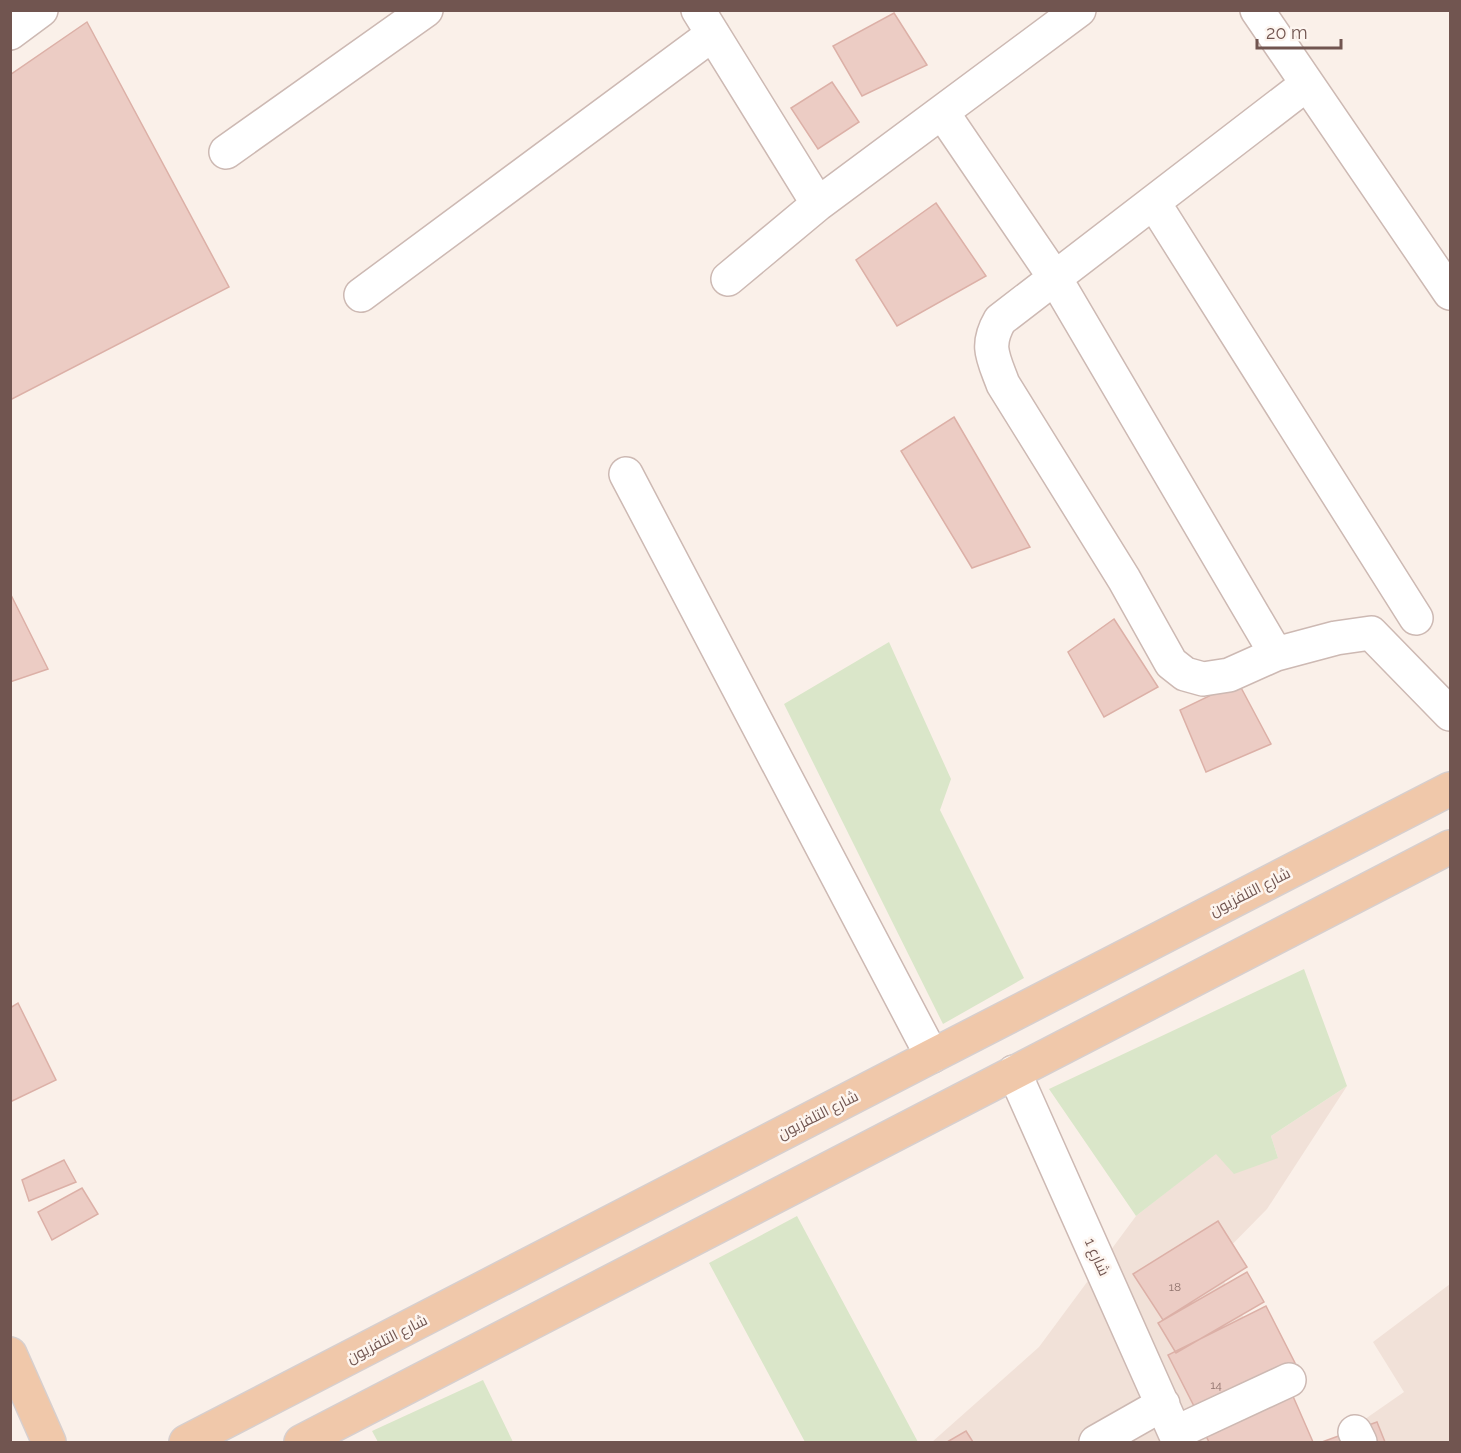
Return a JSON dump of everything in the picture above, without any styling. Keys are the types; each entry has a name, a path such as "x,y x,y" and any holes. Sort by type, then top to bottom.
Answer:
{"main road":[{"name":"شارع التلفزيون","path":"186,1443 1450,789"},
{"path":"301,1443 1014,1072 1448,853"},
{"path":"10,1354 49,1443"}],"street":[{"path":"10,33 41,10"},
{"path":"226,152 426,10"},
{"path":"728,279 818,204 1079,10"},
{"path":"1257,10 1450,293"},
{"path":"360,295 705,22 818,204"},
{"path":"1307,84 1000,320 992,334 991,352 1003,384 1124,579 1171,663 1185,674 1203,679 1229,675 1276,654 1336,638 1371,633 1450,714"},
{"path":"942,112 1055,278 1276,654"},
{"path":"1154,203 1416,618"},
{"path":"626,474 932,1056"},
{"name":"شارع 1","path":"1014,1072 1172,1427"},
{"path":"1096,1443 1172,1427 1289,1380"}],"shaded area":[{"path":"1347,1086 1267,1209 1214,1263 1312,1442 932,1442 1039,1347 1136,1216 1216,1153 1278,1158 1271,1136"},
{"path":"1450,1284 1450,1442 1332,1442 1404,1392 1373,1342"}],"green space":[{"path":"889,642 951,779 940,810 1024,978 943,1024 784,704"},
{"path":"1304,969 1347,1086 1271,1136 1278,1158 1234,1174 1216,1154 1136,1216 1049,1089"},
{"path":"797,1216 918,1442 805,1442 709,1263"},
{"path":"483,1380 513,1442 378,1442 372,1431"}],"building":[{"path":"894,13 927,65 862,96 833,46"},
{"path":"87,22 229,287 10,400 10,75"},
{"path":"832,82 859,122 818,149 791,108"},
{"path":"936,203 986,276 897,326 856,260"},
{"path":"954,417 1030,547 972,568 901,451"},
{"path":"10,593 48,669 10,682"},
{"path":"1114,619 1158,687 1104,717 1068,652"},
{"path":"1238,682 1271,744 1206,772 1180,710"},
{"path":"18,1003 56,1080 10,1102 10,1008"},
{"path":"64,1160 76,1182 29,1201 22,1180"},
{"path":"82,1188 98,1214 52,1240 38,1212"},
{"path":"1218,1221 1247,1267 1163,1320 1133,1274"},
{"path":"1247,1272 1264,1302 1176,1353 1158,1323"},
{"path":"1266,1306 1295,1363 1197,1412 1168,1355"},
{"path":"1292,1394 1313,1442 1209,1442 1204,1432"},
{"path":"1377,1422 1385,1442 1322,1442"},
{"path":"966,1431 973,1442 947,1442"}]}
